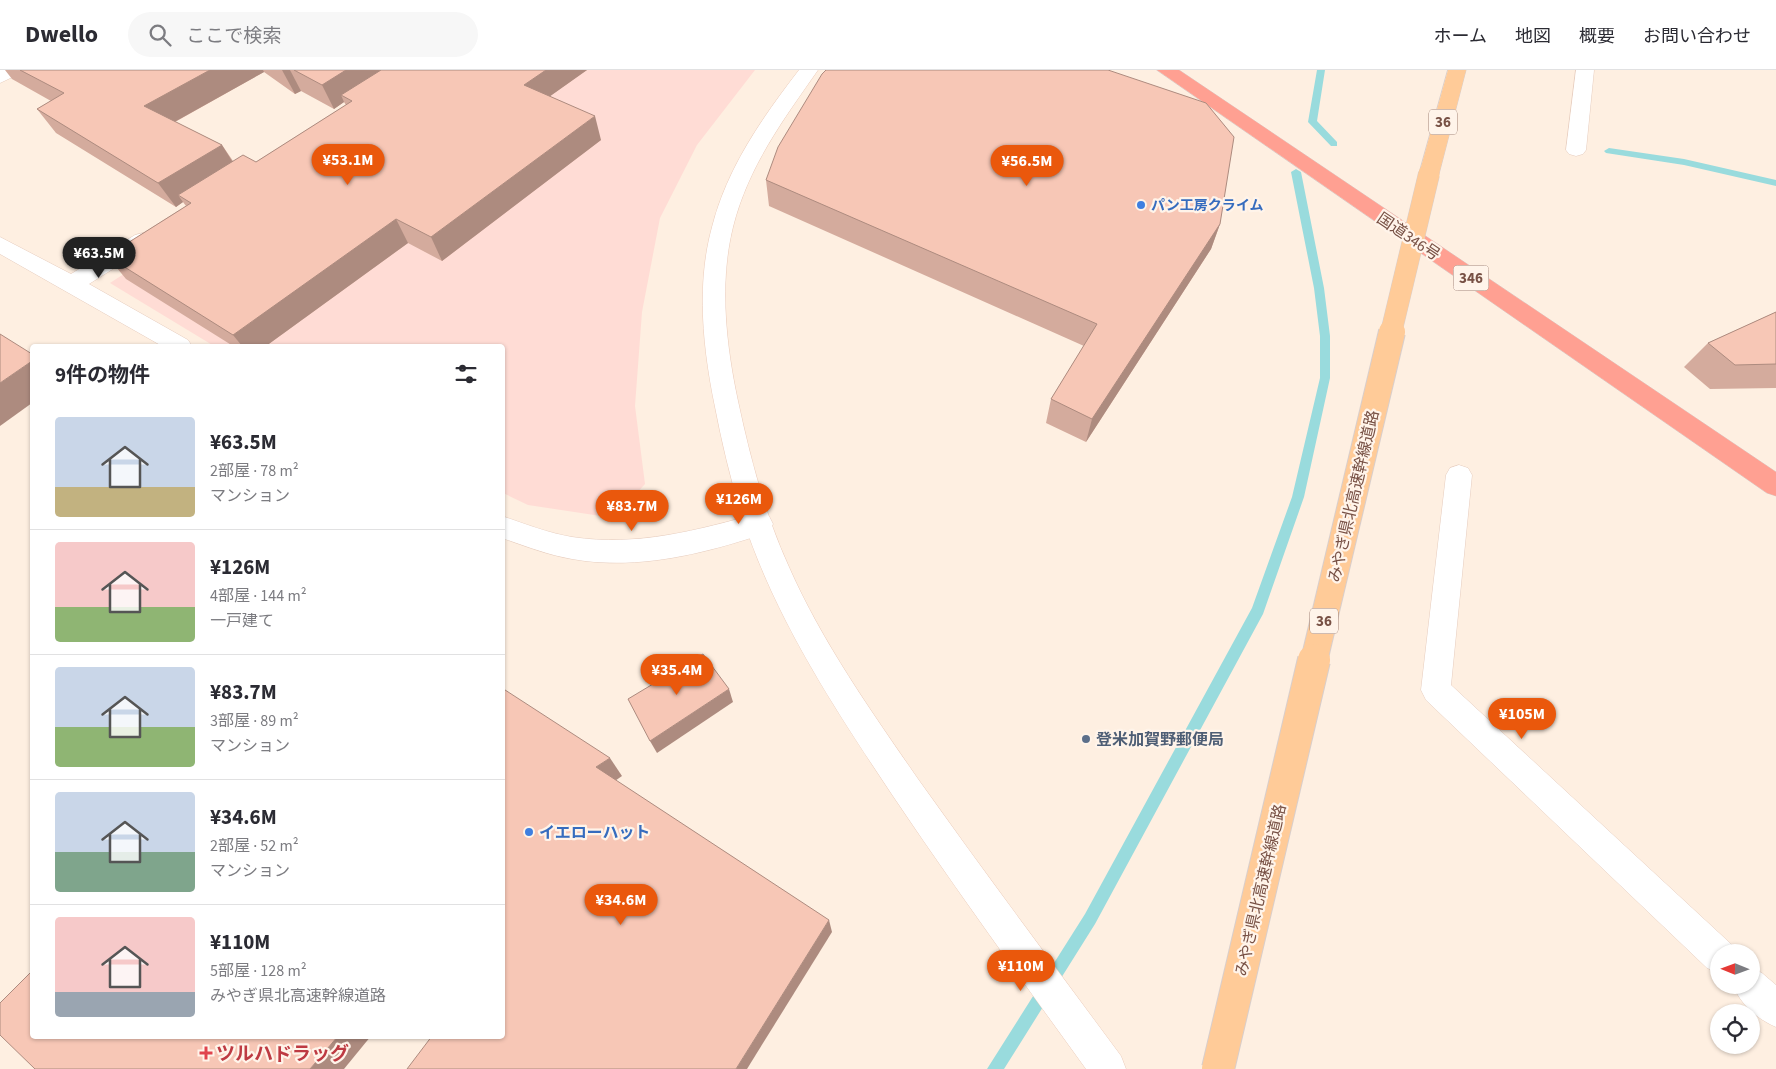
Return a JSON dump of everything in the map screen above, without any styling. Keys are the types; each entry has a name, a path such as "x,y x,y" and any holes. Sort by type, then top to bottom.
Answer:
{"highway":[{"name":"国道346号","path":"1166,70 1776,486"}],"main road":[{"name":"みやぎ県北高速幹線道路","path":"1218,1069 1428,174 1457,70"}],"street":[{"path":"0,77 12,70"},
{"path":"809,70 761,136 742,171 727,211 717,255 715,300 717,348 726,407 743,471 777,571 863,726 1012,939 1108,1069"},
{"path":"1576,150 1585,70"},
{"path":"71,285 163,227"},
{"path":"0,244 176,344"},
{"path":"1459,475 1436,690 1710,948"},
{"path":"505,528 540,541 578,550 610,553 678,547 760,524"},
{"path":"1759,994 1776,1010"}],"shaded area":[{"path":"437,70 755,70 697,145 660,218 642,312 635,406 645,484 614,518 528,505 505,494 505,344 211,344 110,283"}],"building":[{"path":"20,70 210,70 144,106 222,145 158,183 37,109 64,93"},
{"path":"294,70 346,70 322,85"},
{"path":"381,70 546,70 524,85 595,116 431,237 396,219 233,335 107,256 191,203 178,195 243,155 256,162 352,101 341,95"},
{"path":"826,70 1108,70 1206,103 1234,137 1220,224 1092,419 1051,399 1097,324 766,180 778,147"},
{"path":"1776,312 1776,364 1735,365 1708,343"},
{"path":"0,334 30,353 30,362 0,383"},
{"path":"703,654 729,689 650,741 628,699"},
{"path":"505,690 610,758 596,767 829,920 736,1069 407,1069 430,1039 505,1039"},
{"name":"ツルハドラッグ","path":"30,973 30,1039 335,1039 310,1069 35,1069 0,1035 0,1003"}],"waterway":[{"path":"1321,70 1312,122 1334,144"},
{"path":"1609,151 1684,162 1776,183"},
{"path":"995,1069 1090,919 1258,610 1298,497 1325,378 1325,336 1319,288 1296,172"}],"place":[{"name":"パン工房クライム","path":"1141,205"},
{"name":"登米加賀野郵便局","path":"1086,739"},
{"name":"イエローハット","path":"529,832"},
{"name":"ツルハドラッグ","path":"206,1053"}]}
